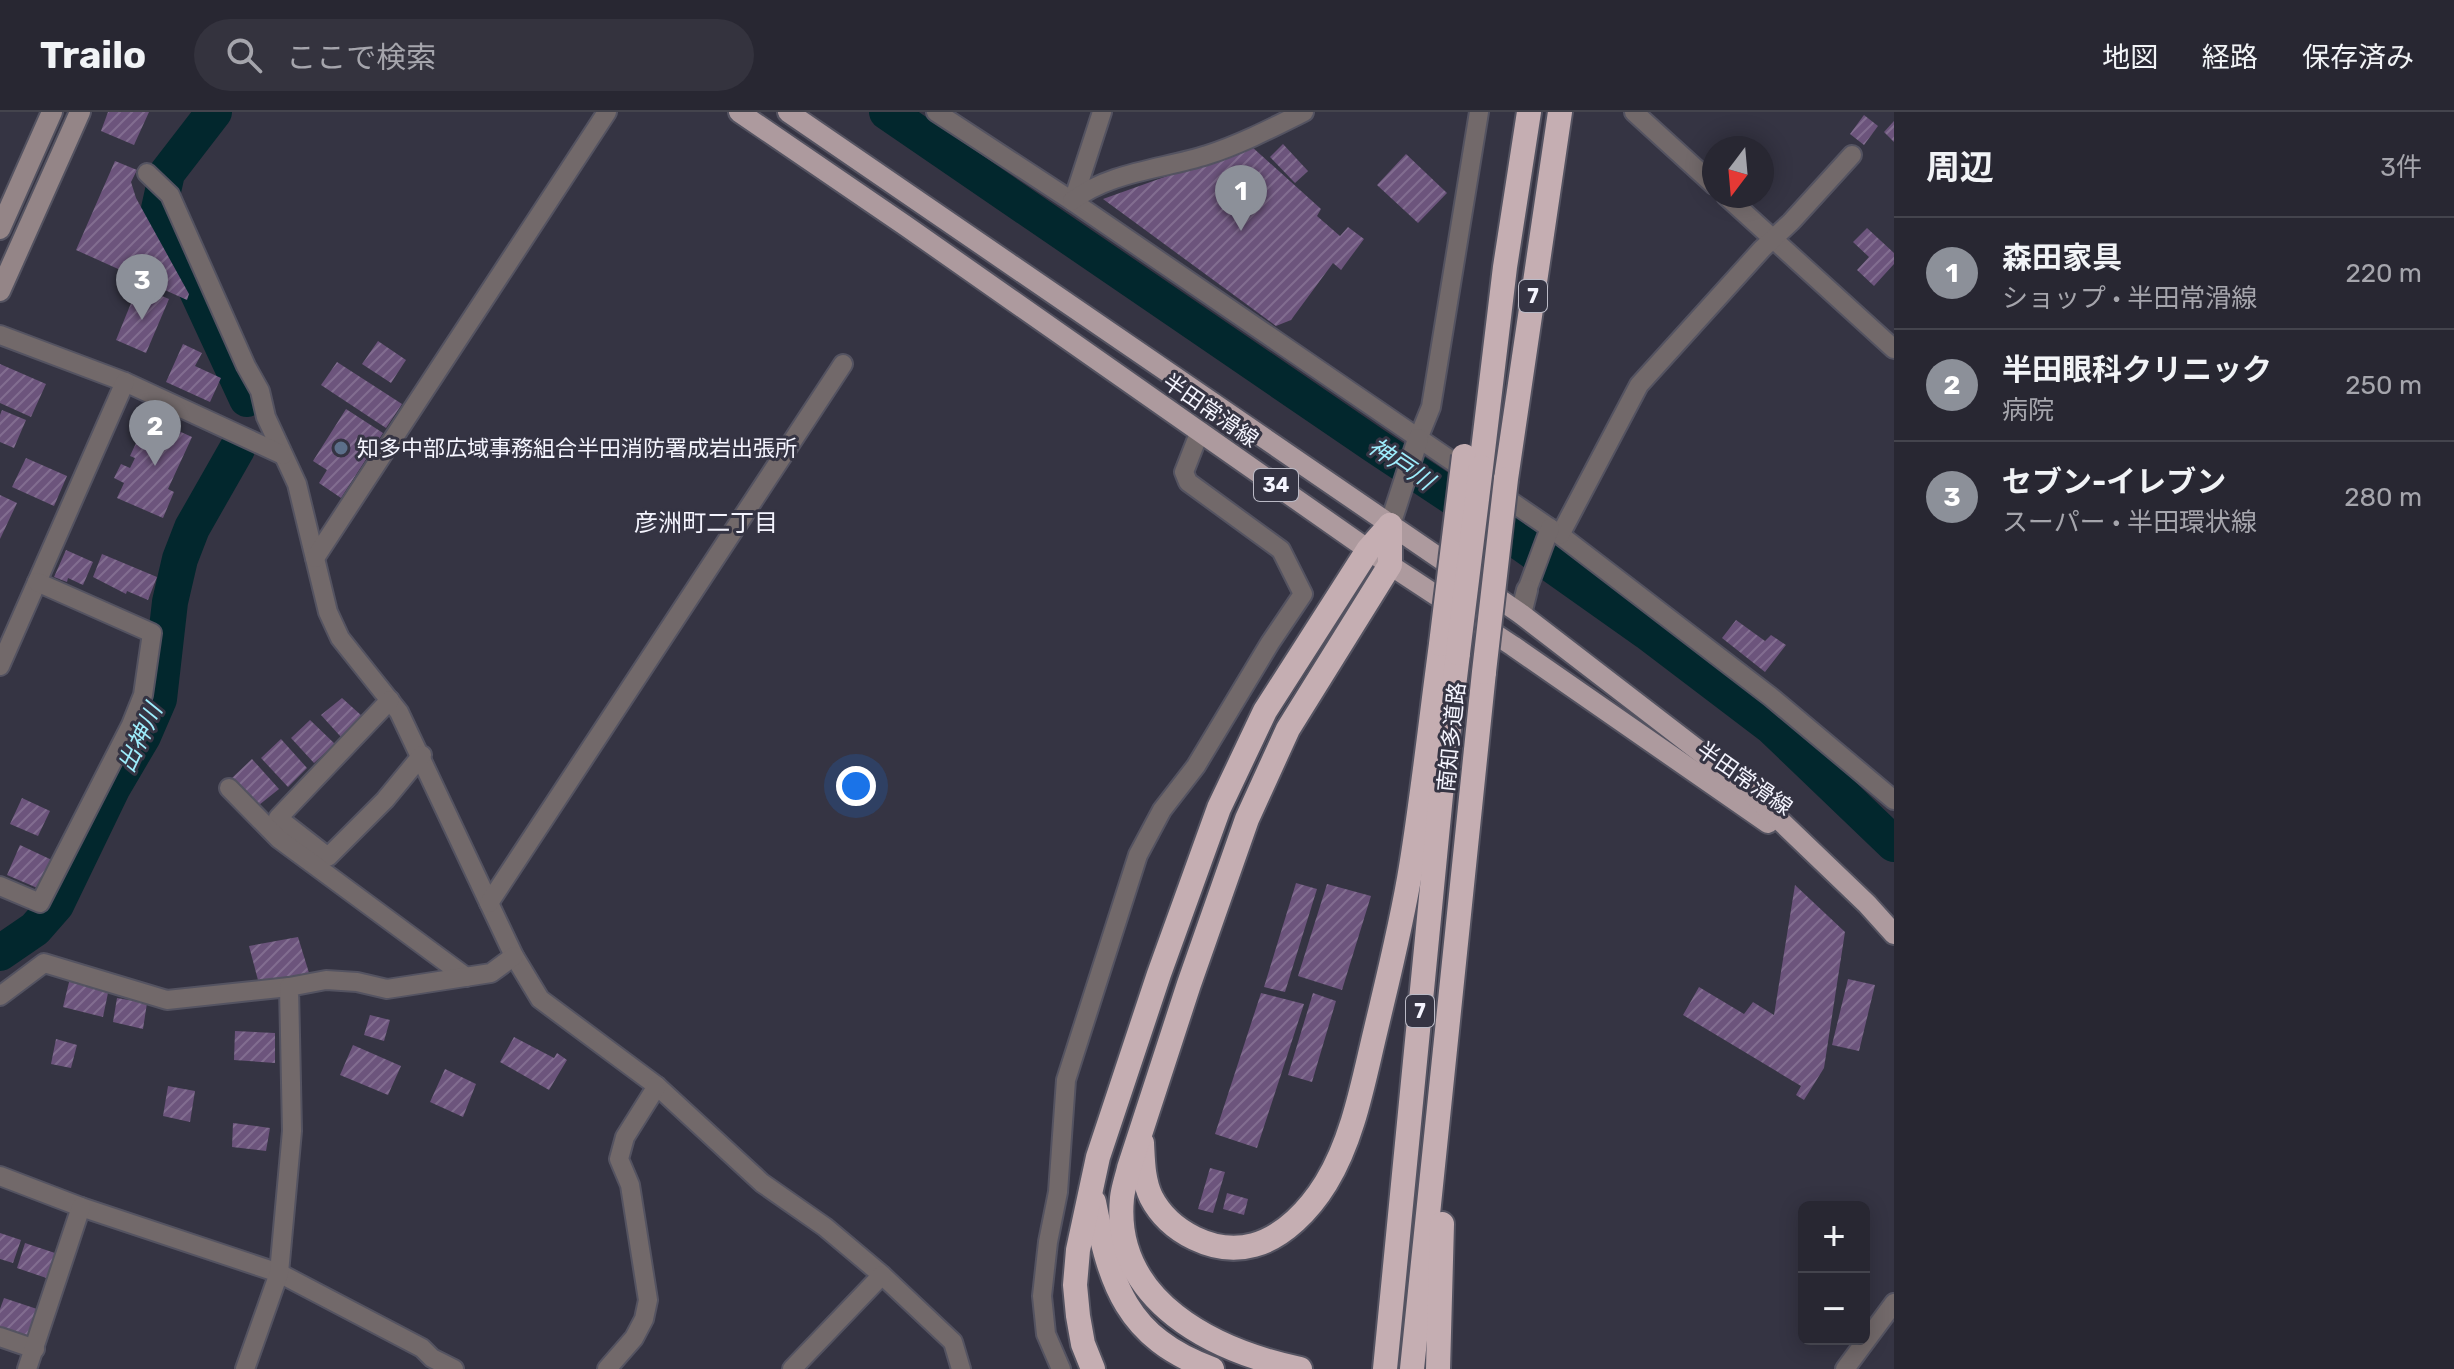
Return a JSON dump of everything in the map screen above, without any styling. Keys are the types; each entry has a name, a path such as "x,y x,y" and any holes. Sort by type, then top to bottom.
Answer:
{"highway":[{"name":"南知多道路","path":"1385,1369 1441,795 1450,648 1472,462 1485,421 1529,112"},
{"name":"南知多道路","path":"1412,1369 1506,479 1560,112"},
{"path":"1093,1369 1083,1344 1075,1285 1078,1250 1098,1157 1159,974 1219,808 1265,711 1394,514"},
{"path":"1300,1369 1205,1337 1160,1304 1132,1260 1124,1233 1122,1198 1141,1129 1247,819 1266,773 1304,702 1368,605 1390,565 1394,514"},
{"path":"1141,1129 1143,1167 1152,1197 1171,1221 1194,1240 1225,1248 1254,1245 1281,1232 1304,1212 1327,1182 1360,1096 1396,946 1450,648"},
{"path":"1436,1128 1447,1148 1439,1280 1438,1369"},
{"path":"1092,1192 1112,1280 1128,1309 1151,1335 1176,1354 1212,1369"}],"main road":[{"path":"0,229 52,112"},
{"path":"0,291 80,112"},
{"name":"半田常滑線","path":"739,112 1368,550 1490,630 1815,855"},
{"name":"半田常滑線","path":"788,112 1394,514 1742,784 1894,934"}],"street":[{"path":"315,558 607,112"},
{"path":"936,112 1072,201 1552,534 1771,697 1894,800"},
{"path":"1072,201 1102,112"},
{"path":"1072,201 1090,188 1243,143 1304,112"},
{"path":"1394,514 1431,407 1479,112"},
{"path":"1634,112 1702,174"},
{"path":"1521,614 1527,590 1552,534 1639,385 1852,155"},
{"path":"147,173 170,195 260,391 266,417 297,484 328,612 340,638 399,712 422,755 514,956 540,999 657,1086 762,1183 825,1227 882,1275 953,1342 961,1369"},
{"path":"1739,208 1894,349"},
{"path":"0,335 125,382 283,455"},
{"path":"489,903 843,364"},
{"path":"0,666 125,382"},
{"path":"1061,1369 1046,1334 1042,1296 1058,1192 1066,1080 1138,855 1149,832 1196,766 1303,594 1281,550 1188,482 1184,472 1200,431"},
{"path":"0,886 40,903 131,725 143,695 152,633 37,582"},
{"path":"390,700 278,818 328,857 385,800 422,755"},
{"path":"229,788 279,839 466,977"},
{"path":"0,996 44,963 167,1000 326,980 357,982 387,989 491,973 514,956"},
{"path":"245,1369 279,1273 292,1131 289,987"},
{"path":"607,1369 634,1338 644,1319 648,1300 630,1185 619,1159 625,1137 657,1086"},
{"path":"0,1176 81,1207 279,1273 422,1348 432,1358 454,1369"},
{"path":"27,1369 81,1207"},
{"path":"792,1369 882,1275"},
{"path":"1845,1369 1894,1303"},
{"path":"0,1337 35,1349"}],"building":[{"path":"108,112 149,112 134,145 101,131"},
{"path":"1864,115 1878,126 1864,145 1850,134"},
{"path":"1894,121 1894,142 1884,132"},
{"path":"1283,144 1308,171 1295,183 1270,157"},
{"path":"1251,146 1321,209 1317,216 1340,236 1348,227 1364,239 1341,270 1333,263 1291,320 1276,326 1103,199"},
{"path":"1406,154 1447,193 1418,223 1377,185"},
{"path":"115,161 137,170 131,182 136,198 189,294 187,300 76,250"},
{"path":"1867,228 1894,253 1894,264 1874,286 1857,270 1869,257 1853,242"},
{"path":"138,286 169,299 146,353 116,340"},
{"path":"378,341 406,360 391,383 362,364"},
{"path":"183,344 202,353 195,366 221,378 210,402 166,382"},
{"path":"337,362 402,404 386,428 321,385"},
{"path":"0,364 46,384 31,417 0,403"},
{"path":"346,409 383,433 341,498 319,483 327,470 313,461"},
{"path":"2,410 26,420 14,448 0,442"},
{"path":"148,417 192,437 168,489 174,492 163,518 117,498 124,483 114,478 121,464 130,468 135,458 130,456"},
{"path":"26,458 67,476 54,506 12,487"},
{"path":"0,495 17,503 0,539"},
{"path":"66,550 93,562 83,585 68,578 67,582 54,577"},
{"path":"102,554 157,577 148,600 127,591 126,594 93,577"},
{"path":"1736,620 1765,641 1771,635 1786,645 1765,672 1722,638"},
{"path":"342,698 362,716 341,737 321,715"},
{"path":"310,720 335,744 314,763 291,738"},
{"path":"281,739 307,768 288,787 261,758"},
{"path":"252,759 279,789 259,805 232,778"},
{"path":"22,798 50,811 38,836 10,824"},
{"path":"20,845 54,861 42,890 7,875"},
{"path":"1296,883 1317,889 1285,992 1264,987"},
{"path":"1327,884 1371,896 1342,990 1298,976"},
{"path":"1795,885 1845,932 1824,1068 1804,1100 1796,1095 1801,1086 1683,1015 1699,987 1744,1014 1753,1002 1774,1015"},
{"path":"298,937 309,973 259,984 249,946"},
{"path":"70,978 109,988 103,1017 63,1007"},
{"path":"1848,979 1875,985 1859,1051 1832,1045"},
{"path":"1261,993 1304,1004 1257,1148 1215,1134"},
{"path":"1313,993 1336,1001 1312,1082 1288,1075"},
{"path":"117,998 147,1003 143,1029 113,1022"},
{"path":"370,1015 390,1020 384,1041 364,1035"},
{"path":"235,1031 275,1033 275,1063 234,1060"},
{"path":"514,1037 554,1058 557,1053 567,1060 549,1090 500,1062"},
{"path":"56,1039 77,1045 71,1068 51,1064"},
{"path":"353,1045 401,1066 388,1095 340,1075"},
{"path":"445,1069 476,1084 463,1117 430,1102"},
{"path":"168,1086 195,1091 190,1122 163,1116"},
{"path":"233,1123 270,1128 266,1151 232,1147"},
{"path":"1210,1168 1225,1172 1213,1213 1198,1209"},
{"path":"1227,1193 1248,1199 1244,1215 1223,1209"},
{"path":"0,1233 21,1240 13,1263 0,1259"},
{"path":"25,1243 64,1256 55,1281 17,1268"},
{"path":"4,1298 43,1311 34,1339 0,1328 0,1309"}],"waterway":[{"name":"出神川","path":"214,112 167,173 159,209 247,399"},
{"name":"神戸川","path":"887,112 1507,533 1647,632 1772,727 1894,844"},
{"name":"出神川","path":"0,953 35,929 56,905 113,787 143,736 159,699 170,602 180,559 192,528 237,449"}],"place":[{"name":"森田家具","path":"1241,231"},
{"name":"セブン-イレブン","path":"142,320"},
{"name":"知多中部広域事務組合半田消防署成岩出張所","path":"341,448"},
{"name":"半田眼科クリニック","path":"155,466"}],"district":[{"name":"彦洲町二丁目","path":"706,523"}]}
